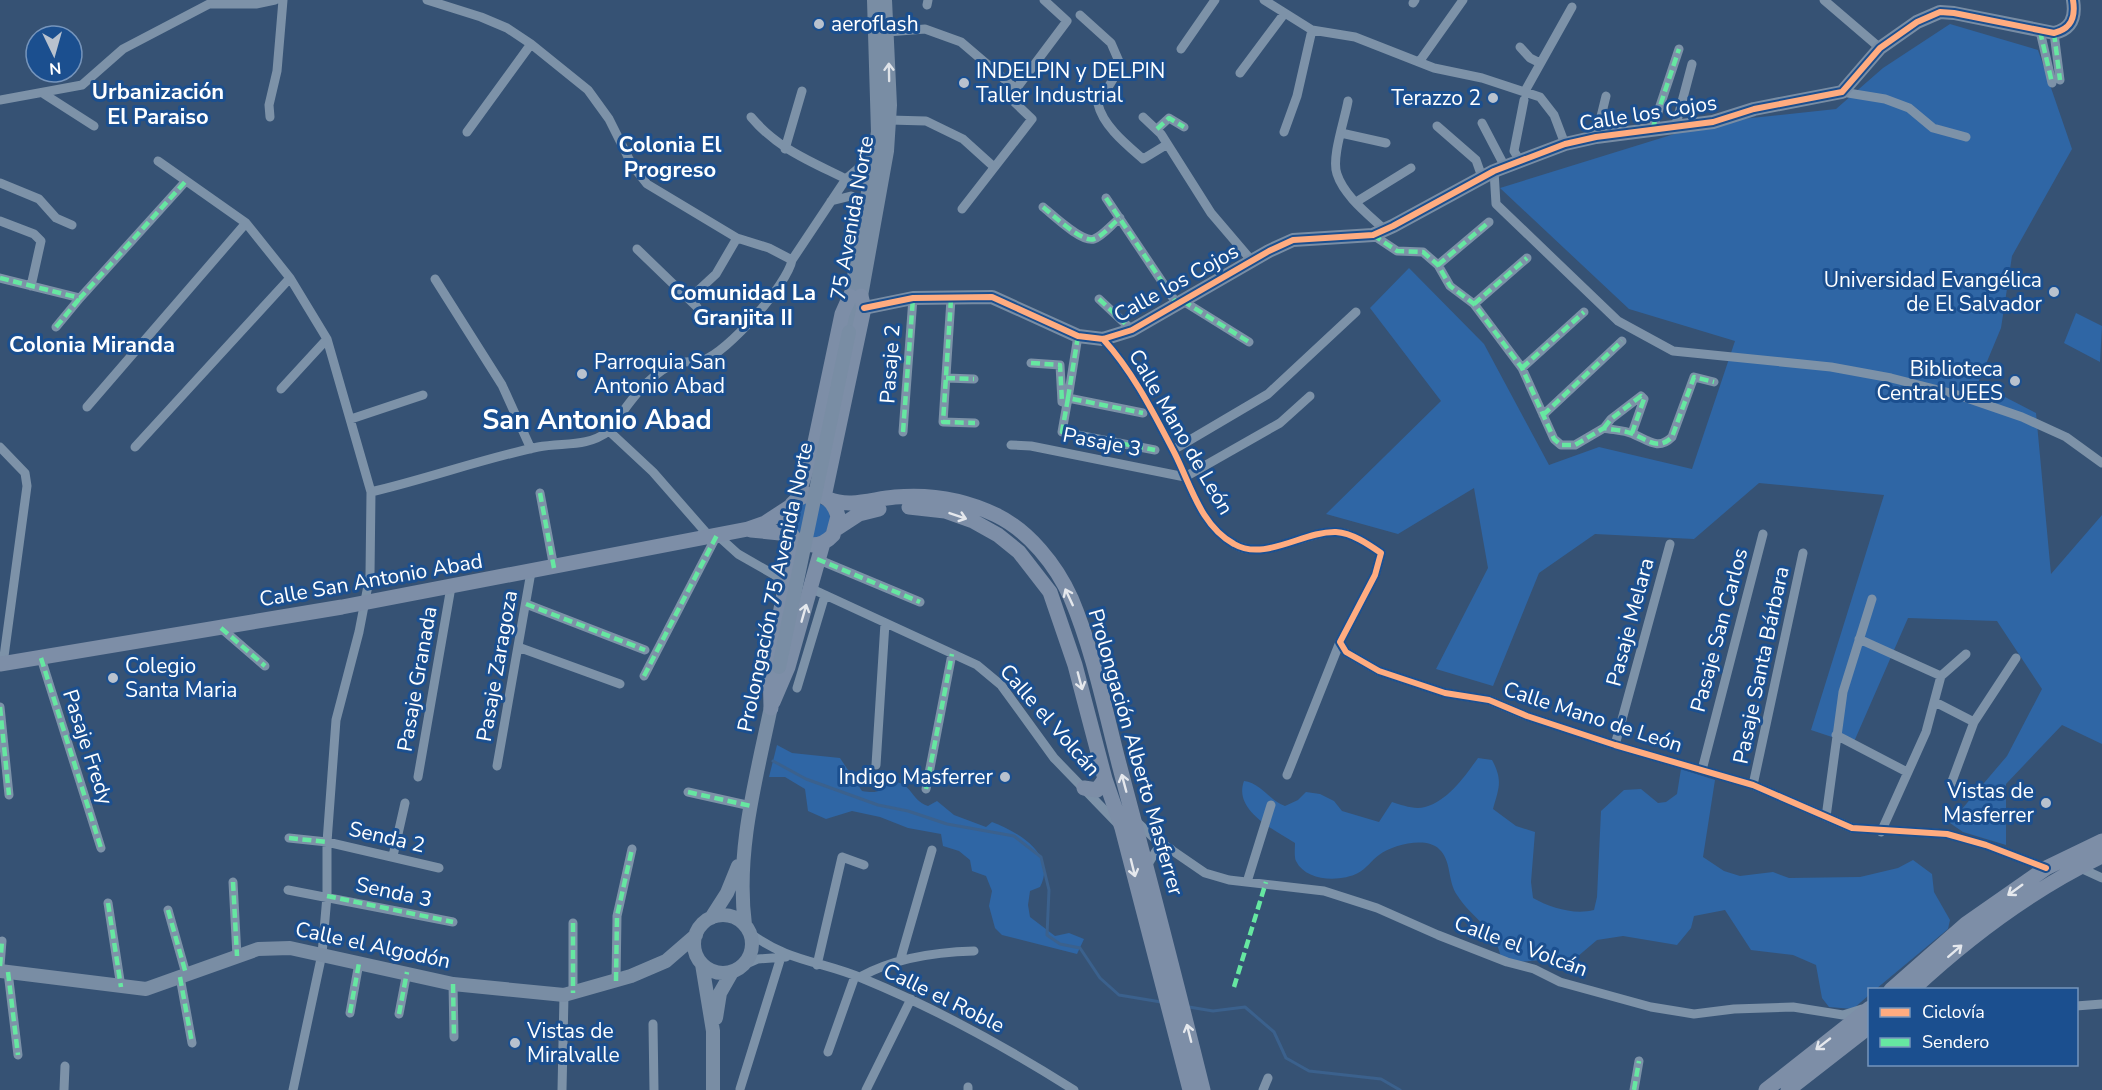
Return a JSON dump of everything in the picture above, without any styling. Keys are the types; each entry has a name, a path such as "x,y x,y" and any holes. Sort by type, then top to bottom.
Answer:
{"main road":[{"path":"826,498 858,300"},
{"path":"771,708 770,664 787,582 792,536 786,519 815,442 842,315 858,300"},
{"path":"771,708 788,667 817,559 823,543 836,529 836,510 826,498 812,494 794,502"},
{"name":"Prolongación Alberto Masferrer","path":"826,498 853,504 903,496 962,501 998,516 1030,539 1055,569 1071,599 1097,681 1190,1090"},
{"name":"Calle San Antonio Abad","path":"2,664 365,603 748,529 765,523 794,502"},
{"name":"Prolongación Alberto Masferrer","path":"836,529 860,514 885,508 913,506 945,512 973,521 998,535 1019,552 1050,592 1059,614 1105,779 1147,866 1203,1090"},
{"name":"Calle San Antonio Abad","path":"748,529 792,536"},
{"path":"792,536 808,545 823,543"},
{"path":"1084,788 1097,790 1105,779"},
{"path":"1893,988 1966,924 2046,868 2102,841"},
{"path":"1914,988 1971,937 2049,883 2102,856"},
{"path":"1766,1090 1868,1008"},
{"path":"1788,1090 1868,1027"}],"street":[{"path":"0,100 44,94 82,85 123,49 209,2 256,4 275,0"},
{"path":"270,117 269,105 277,71 283,0"},
{"path":"427,0 447,4 481,17 507,28 531,44 588,90 609,119 632,165 647,184 737,238 769,248 792,260"},
{"name":"75 Avenida Norte","path":"858,300 866,210 876,152 878,93 874,0"},
{"name":"75 Avenida Norte","path":"849,329 858,300 882,187 889,120 885,0"},
{"path":"962,209 1032,119 1009,97 1067,21 1044,0"},
{"path":"1181,49 1215,0"},
{"path":"1264,0 1278,4 1284,14 1312,30 1355,37 1419,62 1524,96 1540,97 1554,115 1565,144"},
{"path":"1419,62 1463,0"},
{"path":"1824,0 1880,48"},
{"path":"1842,92 1880,48 1917,22 1940,12 1979,16 2047,32 2065,30 2073,20 2073,0"},
{"path":"1520,161 1514,151 1524,96 1572,7"},
{"path":"1240,74 1284,14"},
{"path":"1080,15 1111,43 1121,66 1098,104 1100,112 1120,138 1143,159 1166,145"},
{"path":"887,32 925,29 961,42 1016,89"},
{"path":"1284,132 1297,96 1312,30"},
{"path":"2047,32 2056,82 2047,32"},
{"path":"467,132 531,44"},
{"path":"1520,47 1530,58 1540,63"},
{"path":"1652,130 1679,49"},
{"path":"1675,128 1692,64"},
{"path":"785,149 802,91"},
{"path":"1842,92 1885,99 1909,108 1933,128 1966,137"},
{"name":"Calle los Cojos","path":"858,300 992,297 1078,336 1103,339 1132,330 1293,240 1379,232 1494,171 1565,144 1596,137 1713,122 1754,109 1842,92"},
{"path":"44,94 94,126"},
{"path":"1596,137 1606,96"},
{"path":"1348,101 1336,160 1336,173 1379,232 1396,251 1423,252 1438,265 1450,286 1474,304 1522,368 1554,439 1565,446 1575,445 1604,428 1611,419 1641,396 1644,399 1632,433"},
{"path":"751,117 768,137 785,149 846,179"},
{"path":"1143,117 1157,129 1211,213 1252,261"},
{"path":"1157,129 1169,118 1184,127"},
{"path":"889,120 926,121 963,139 994,167"},
{"path":"1482,123 1494,171 1496,204 1618,321 1654,343 1689,354 1841,369 1891,378 1958,395 2022,417 2066,437 2102,463"},
{"path":"1437,126 1476,160 1494,171"},
{"path":"1341,133 1386,143"},
{"path":"371,492 531,449 586,444 609,431 653,377 673,363 703,360 722,351 761,310 791,269 792,260 846,179 876,152"},
{"path":"158,161 246,223 290,278 327,339 371,492 372,548 365,603 336,720 322,954 293,1090"},
{"path":"1356,202 1411,168"},
{"path":"56,327 185,182"},
{"path":"0,183 39,199 56,218 72,225"},
{"path":"831,201 851,196 862,202 866,210"},
{"path":"1106,198 1180,302 1249,342"},
{"path":"1043,207 1088,240 1095,238 1120,218"},
{"path":"0,221 34,234 41,241 31,286"},
{"path":"1438,265 1489,222"},
{"path":"87,407 246,223"},
{"path":"689,299 716,273 737,238"},
{"path":"637,249 697,306"},
{"path":"1474,304 1527,258"},
{"path":"0,278 80,298"},
{"path":"135,447 290,278"},
{"path":"435,279 501,385 531,449"},
{"name":"Pasaje 2","path":"903,432 913,298"},
{"path":"951,299 943,422 975,423"},
{"path":"1099,299 1132,330"},
{"path":"1173,450 1268,394 1356,312"},
{"path":"1522,368 1584,312"},
{"name":"Prolongación 75 Avenida Norte","path":"747,929 740,891 742,856 849,329"},
{"path":"1078,336 1065,400 1062,432 1155,450"},
{"path":"281,389 327,339"},
{"name":"Calle Mano de León","path":"1103,339 1127,367 1173,450 1195,499 1214,529 1234,545 1252,550 1336,532 1361,540 1381,553 1375,575 1340,642 1346,652 1379,671 1445,693 1489,700 1527,716 1615,745 1753,785 1852,828 1881,832 1947,834 1986,845 2046,868"},
{"path":"1543,414 1622,341"},
{"path":"1031,363 1060,365 1065,400"},
{"path":"1604,428 1632,433 1652,444 1667,441 1672,436 1694,377 1714,382"},
{"path":"946,378 975,379"},
{"path":"351,419 423,395"},
{"path":"1185,477 1280,423 1310,396"},
{"path":"1065,400 1143,413"},
{"path":"609,431 653,472 713,536 738,554 787,582"},
{"name":"Pasaje 3","path":"1011,445 1031,446 1185,477"},
{"path":"0,447 25,473 27,486 2,664"},
{"path":"540,493 554,568"},
{"name":"Pasaje San Carlos","path":"1702,770 1763,534"},
{"path":"644,676 713,536"},
{"name":"Pasaje Melara","path":"1615,745 1670,544"},
{"name":"Pasaje Santa Bárbara","path":"1753,785 1803,553"},
{"path":"817,559 920,602"},
{"name":"Pasaje Zaragoza","path":"497,766 531,572"},
{"name":"Pasaje Granada","path":"418,777 451,587"},
{"name":"Calle el Volcán","path":"810,588 977,665 1001,685 1054,758 1084,788 1128,823 1148,833 1205,873 1229,880 1324,891 1377,908 1507,962 1534,969 1560,982 1678,1013 1793,1007 1843,1015 1868,1007"},
{"path":"797,688 825,595"},
{"path":"1826,817 1843,692 1872,599"},
{"path":"526,604 645,650"},
{"path":"876,765 885,623"},
{"path":"221,628 265,666"},
{"path":"1859,639 1941,676"},
{"path":"1287,775 1340,642"},
{"path":"518,647 620,684"},
{"path":"926,789 952,654"},
{"path":"1881,832 1926,732 1941,676 1966,654"},
{"name":"Pasaje Fredy","path":"41,658 101,848"},
{"path":"1951,784 1974,722 2016,658"},
{"path":"1935,702 1974,722"},
{"path":"0,708 9,795"},
{"path":"1836,735 1907,772"},
{"path":"688,792 751,806"},
{"path":"393,856 405,803"},
{"path":"1247,882 1271,805"},
{"name":"Senda 2","path":"288,838 327,842 439,868"},
{"path":"616,981 617,916 632,849"},
{"path":"1147,866 1156,851 1172,849"},
{"path":"900,962 932,850"},
{"name":"Prolongación 75 Avenida Norte","path":"711,918 727,893 742,856"},
{"path":"817,965 842,857 864,865"},
{"path":"2078,867 2102,878"},
{"path":"233,882 237,956"},
{"name":"Senda 3","path":"288,890 453,922"},
{"path":"108,903 121,987"},
{"path":"168,910 183,975 192,1043"},
{"path":"713,1031 700,962 695,950 696,935 711,918 729,916 747,929 751,951 720,993 713,1031 713,1090"},
{"path":"562,1090 573,923"},
{"name":"Calle el Roble","path":"747,929 785,957"},
{"name":"Calle el Algodón","path":"3,970 121,987 146,988 237,956 274,947 322,954 453,984 569,994 616,981 666,961 696,935"},
{"path":"2,941 3,970 18,1055"},
{"path":"828,1052 857,976 900,962 945,952 974,951"},
{"path":"740,1089 785,957"},
{"name":"Calle el Roble","path":"737,969 758,959 785,957 857,976 938,1011 1074,1090"},
{"name":"Calle el Algodón","path":"666,961 700,962"},
{"path":"700,962 716,972 737,969"},
{"path":"350,1013 359,963"},
{"path":"399,1014 407,972"},
{"path":"453,984 454,1037"},
{"path":"866,1090 910,999"},
{"path":"2078,1006 2102,1004"},
{"path":"653,1024 654,1090"},
{"path":"1634,1090 1640,1060"},
{"path":"64,1066 64,1090"},
{"path":"1263,1090 1268,1078"}],"shaded area":[{"path":"1950,24 2038,50 2072,149 2012,256 2001,328 1978,383 2036,413 2051,574 2102,515 2102,744 2062,725 2006,784 2006,845 1963,832 1950,823 2007,756 2042,689 1997,621 1908,618 1853,744 1811,730 1884,495 1759,483 1694,539 1595,534 1539,573 1493,686 1436,669 1488,568 1474,488 1398,534 1326,514 1441,401 1370,308 1409,268 1484,344 1549,465 1599,447 1692,469 1735,341 1629,309 1500,188 1713,122 1836,109 1883,68"},
{"path":"2076,313 2102,326 2100,362 2064,343"},
{"path":"807,498 829,508 829,526 825,533 817,539 798,535 790,518"},
{"path":"777,745 792,753 840,758 862,791 877,791 888,782 896,782 907,787 917,799 928,806 937,801 954,815 986,827 992,822 1023,838 1039,855 1044,875 1040,887 1030,891 1028,905 1030,917 1055,936 1069,933 1084,939 1077,954 1002,935 995,928 989,906 992,891 986,876 972,871 970,860 959,851 943,846 941,834 908,828 880,817 852,811 826,819 808,811 805,789 785,777 769,777"},
{"path":"1478,758 1492,760 1499,779 1493,809 1516,826 1535,832 1531,882 1533,898 1547,905 1579,912 1594,910 1597,897 1601,811 1624,790 1641,789 1658,803 1666,802 1677,794 1681,769 1715,780 1703,857 1724,871 1740,876 1773,872 1789,878 1860,877 1898,868 1913,860 1932,874 1934,892 1950,920 1948,929 1877,988 1868,988 1868,996 1853,1009 1829,1007 1822,998 1816,965 1793,955 1751,950 1725,910 1694,916 1691,928 1677,945 1623,936 1597,940 1577,957 1517,962 1501,957 1498,946 1488,930 1457,895 1446,859 1433,845 1409,843 1392,848 1351,876 1334,879 1316,876 1301,868 1296,861 1295,843 1267,825 1250,810 1244,801 1242,791 1244,781 1250,782 1285,806 1298,800 1306,792 1320,794 1334,801 1342,811 1379,822 1392,802 1417,808 1433,804 1448,794"}],"waterway":[{"path":"773,761 806,779 878,805 908,811 947,824 1014,836 1041,857 1049,890 1047,935 1060,944 1080,948 1100,978 1119,995 1161,1002"},
{"path":"1189,1007 1213,1011 1245,1007 1274,1032 1286,1058 1309,1071 1381,1079 1400,1090"}],"marked path":[{"path":"2040,31 2052,83"},
{"path":"2054,33 2060,80"},
{"path":"1652,130 1679,49"},
{"path":"1157,129 1169,118 1184,127"},
{"path":"0,278 80,298 185,182"},
{"path":"1106,198 1177,304"},
{"path":"1043,207 1068,228 1089,239 1101,235 1120,218"},
{"path":"1438,265 1489,222"},
{"path":"1373,235 1397,251 1423,252 1438,265 1450,286 1474,304 1522,368 1554,439 1561,445 1575,445 1604,428 1630,433 1657,444 1667,441 1672,437 1694,377 1714,382"},
{"path":"1474,304 1527,258"},
{"path":"56,327 80,298"},
{"path":"903,432 913,298"},
{"path":"951,299 943,422 975,423"},
{"path":"1099,299 1132,330"},
{"path":"1183,301 1249,342"},
{"path":"1522,368 1584,312"},
{"path":"1078,336 1068,398 1143,413"},
{"path":"1543,415 1622,341"},
{"path":"1031,363 1060,365 1062,402"},
{"path":"946,378 974,379"},
{"path":"1604,428 1611,419 1641,396 1644,399 1632,433"},
{"path":"1068,398 1062,432 1155,450"},
{"path":"540,493 554,568"},
{"path":"644,676 717,535"},
{"path":"817,559 920,602"},
{"path":"526,604 645,650"},
{"path":"221,628 265,666"},
{"path":"926,789 952,654"},
{"path":"41,658 101,848"},
{"path":"0,707 9,795"},
{"path":"688,792 751,806"},
{"path":"289,838 327,842"},
{"path":"616,981 617,916 632,849"},
{"path":"233,882 237,956"},
{"path":"1234,987 1266,882"},
{"path":"327,896 453,922"},
{"path":"108,903 121,987"},
{"path":"168,910 186,974"},
{"path":"573,923 573,993"},
{"path":"0,966 2,941"},
{"path":"350,1013 359,963"},
{"path":"8,972 18,1055"},
{"path":"399,1014 407,972"},
{"path":"180,977 192,1043"},
{"path":"453,984 454,1037"},
{"path":"1634,1090 1639,1061"}],"cycle path":[{"path":"864,308 913,298 992,297 1078,336 1103,339 1132,330 1269,251 1293,240 1373,235 1494,171 1565,144 1596,137 1713,122 1754,109 1842,92 1880,48 1917,22 1940,12 2054,33 2065,29 2071,22 2074,12 2073,0"},
{"path":"1103,339 1143,394 1198,504 1213,527 1223,536 1246,549 1258,550 1310,536 1336,532 1354,537 1381,553 1375,575 1340,642 1346,652 1379,671 1445,693 1489,700 1527,716 1615,745 1753,785 1852,828 1947,834 1986,845 2046,868"}],"place":[{"name":"aeroflash","path":"819,24"},
{"name":"INDELPIN y DELPIN Taller Industrial","path":"964,83"},
{"name":"Terazzo 2","path":"1493,98"},
{"name":"Universidad Evangélica de El Salvador","path":"2054,292"},
{"name":"Parroquia San Antonio Abad","path":"582,374"},
{"name":"Biblioteca Central UEES","path":"2015,381"},
{"name":"Colegio Santa Maria","path":"113,678"},
{"name":"Indigo Masferrer","path":"1005,777"},
{"name":"Vistas de Masferrer","path":"2046,803"},
{"name":"Vistas de Miralvalle","path":"515,1043"}],"district":[{"name":"Urbanización El Paraiso","path":"158,104"},
{"name":"Colonia El Progreso","path":"670,156"},
{"name":"Comunidad La Granjita II","path":"743,304"},
{"name":"Colonia Miranda","path":"92,344"},
{"name":"San Antonio Abad","path":"597,420"}]}
